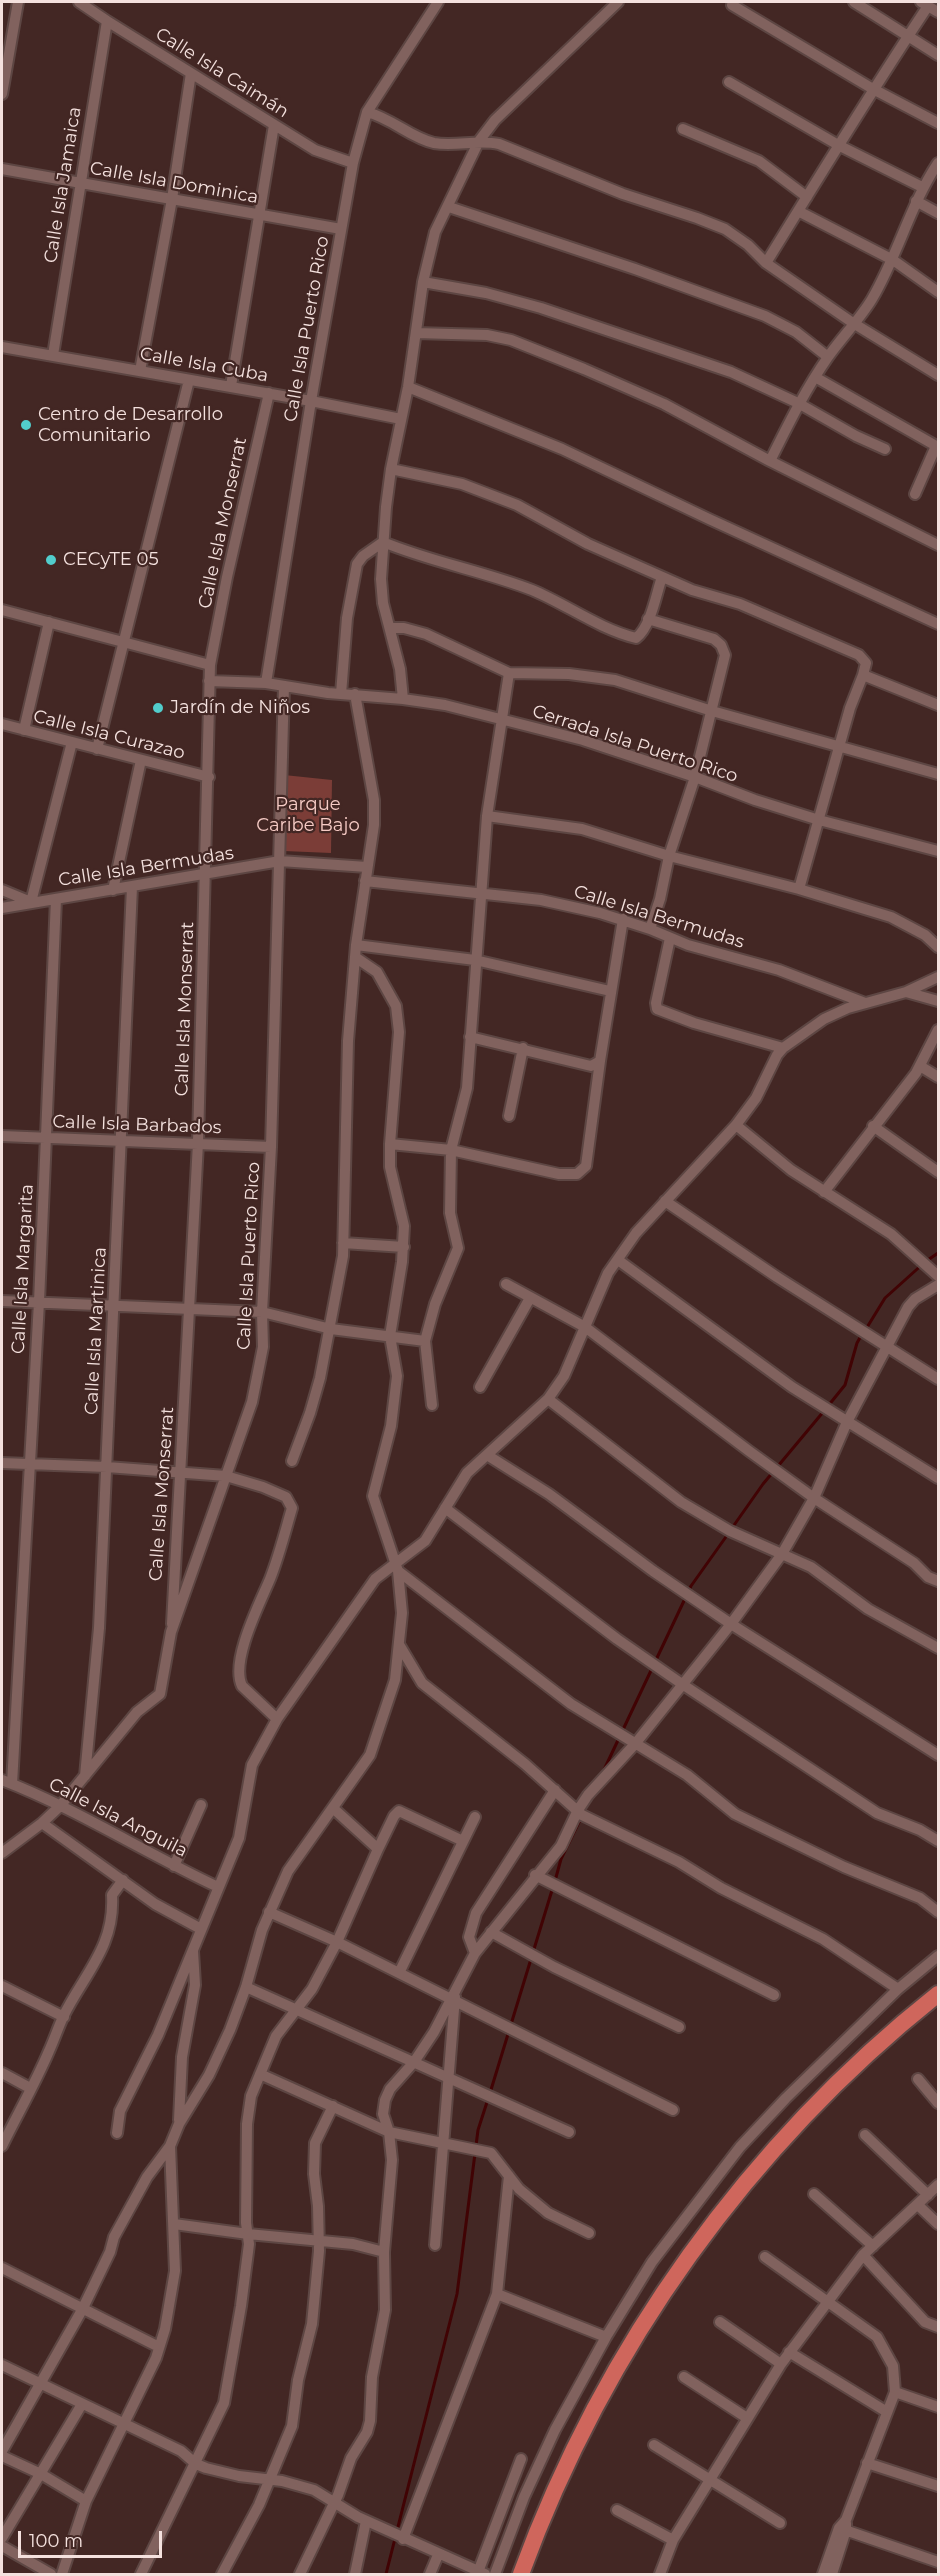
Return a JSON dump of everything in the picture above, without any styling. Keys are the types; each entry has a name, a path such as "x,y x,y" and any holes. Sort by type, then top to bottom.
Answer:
{"highway":[{"path":"521,2574 561,2478 597,2404 645,2321 695,2248 744,2185 804,2117 849,2072 939,1994"}],"street":[{"path":"2,94 18,2"},
{"name":"Calle Isla Caimán","path":"79,2 315,150 353,163"},
{"name":"Calle Isla Puerto Rico","path":"266,683 311,400 353,163 367,112 438,2"},
{"path":"403,699 400,669 383,603 383,542 391,469 408,387 423,282 435,232 479,141 495,120 618,2"},
{"path":"854,2 939,55"},
{"path":"766,263 873,89 909,35 925,4 939,12"},
{"path":"732,5 873,89 939,123"},
{"name":"Calle Isla Jamaica","path":"53,355 107,21"},
{"path":"140,371 172,199 191,73"},
{"path":"729,82 840,146 922,187"},
{"path":"367,112 383,116 428,141 447,145 479,141 499,144 623,194 725,229 748,245 766,263 853,323 939,375"},
{"path":"231,386 274,125"},
{"path":"683,129 759,161 807,196"},
{"path":"770,461 798,403 828,357 872,299 892,260 922,187 939,163"},
{"name":"Calle Isla Dominica","path":"2,169 341,229"},
{"path":"916,201 939,213"},
{"path":"449,207 635,269 765,316 796,332 828,357"},
{"path":"798,211 892,260 939,292"},
{"path":"423,282 486,293 541,308 731,372 798,403 856,436 885,449"},
{"path":"416,333 487,335 511,340 584,369 664,404 770,461 939,545"},
{"name":"Calle Isla Cuba","path":"2,347 311,400 400,419"},
{"path":"815,377 937,447 915,494"},
{"path":"97,748 189,380"},
{"path":"408,387 562,449 939,624"},
{"name":"Calle Isla Monserrat","path":"171,1632 198,1143 209,777 210,664 227,577 269,393"},
{"path":"391,469 462,484 517,505 588,544 662,577 692,590 740,604 859,655 866,663 863,675 850,708 799,889"},
{"path":"383,542 407,552 534,591 562,607 636,638 641,634 648,619 662,577"},
{"path":"341,694 347,618 357,564 363,556 383,542"},
{"path":"2,610 124,644 210,664"},
{"path":"648,619 714,639 722,645 725,655 694,777 669,856 660,899 650,929"},
{"path":"24,730 49,622"},
{"path":"390,628 404,628 426,634 509,673 569,674 615,680 712,711 939,774"},
{"path":"432,1406 425,1341 435,1304 458,1248 450,1213 451,1150 467,1088 487,816 509,673"},
{"path":"863,675 939,705"},
{"name":"Cerrada Isla Puerto Rico","path":"209,681 266,683 444,705 583,740 819,820 939,851"},
{"name":"Calle Isla Puerto Rico","path":"2,1853 42,1823 60,1806 137,1712 160,1694 171,1632 252,1402 263,1347 262,1312 271,1147 284,686"},
{"path":"292,1461 310,1413 331,1329 343,1243 345,1114 355,957 374,825 374,800 355,694"},
{"name":"Calle Isla Curazao","path":"2,724 209,777"},
{"path":"2,891 31,902 72,742"},
{"path":"113,890 141,760"},
{"path":"487,816 582,829 669,856 799,889 891,917 925,935 939,947"},
{"name":"Calle Isla Bermudas","path":"2,908 280,861 367,867"},
{"name":"Calle Isla Bermudas","path":"365,880 541,900 623,919 688,945 780,970 865,1003"},
{"name":"Calle Isla Martinica","path":"85,1776 99,1628 132,887"},
{"name":"Calle Isla Margarita","path":"12,1784 39,1302 56,899"},
{"path":"390,1144 451,1150 559,1174 577,1174 586,1166 610,991 623,919"},
{"path":"670,938 656,1003 657,1009 704,1026 783,1048"},
{"path":"356,945 475,960 610,991"},
{"path":"2,2451 82,2310 110,2252 114,2237 147,2177 170,2146 179,2124 209,2075 246,1987 269,1912 288,1871 370,1755 395,1680 402,1613 397,1568 373,1496 391,1426 397,1376 390,1336 404,1247 404,1226 390,1167 390,1144 399,1032 396,1006 377,972 355,957"},
{"path":"117,2133 120,2110 158,2035 239,1838 252,1765 277,1719 348,1620 365,1592 375,1579 397,1568 425,1541 463,1478 548,1399 564,1376 608,1273 636,1233 736,1125 756,1098 777,1055 783,1048 824,1019 865,1003 906,992 939,977"},
{"path":"906,992 939,1001"},
{"path":"824,1192 920,1066 939,1030"},
{"path":"470,1037 591,1066 600,1061"},
{"path":"509,1116 523,1048"},
{"path":"920,1066 939,1077"},
{"path":"736,1125 774,1157 891,1234 939,1276"},
{"path":"873,1126 939,1172"},
{"name":"Calle Isla Barbados","path":"2,1136 271,1147"},
{"path":"665,1201 777,1277 939,1379"},
{"path":"343,1243 404,1247"},
{"path":"618,1260 792,1387 939,1478"},
{"path":"506,1284 585,1327 814,1498 914,1563 928,1577 939,1581"},
{"path":"300,2574 334,2502 351,2458 367,2432 370,2421 372,2377 385,2310 384,2252 392,2160 389,2132 383,2114 385,2100 390,2089 414,2062 434,2032 475,1953 535,1875 561,1846 578,1810 635,1744 731,1624 782,1554 814,1498 847,1422 908,1307 915,1299 939,1285"},
{"path":"480,1387 530,1298"},
{"path":"2,1301 262,1312 331,1329 425,1341"},
{"path":"548,1399 681,1502 730,1531 811,1567 868,1609 939,1648"},
{"path":"487,1455 549,1494 653,1571 731,1624 939,1755"},
{"path":"2,1463 107,1467 226,1476 263,1487 286,1497 291,1502 292,1508 281,1547 244,1642 239,1679 242,1686 277,1719"},
{"path":"445,1508 616,1639 682,1684 877,1813 920,1830 939,1841"},
{"path":"397,1568 571,1704 687,1775 735,1814 844,1867 920,1898 939,1912"},
{"path":"400,1646 422,1683 555,1790 582,1815 679,1862 721,1888 823,1939 898,1989"},
{"name":"Calle Isla Anguila","path":"2,1780 60,1806 218,1887"},
{"path":"475,1953 469,1937 476,1913 555,1790"},
{"path":"174,1866 201,1804"},
{"path":"334,1809 378,1849"},
{"path":"141,2574 196,2464 227,2391 249,2244 247,2124 251,2096 276,2036 312,1989 337,1942 394,1816 399,1811 463,1840"},
{"path":"399,1973 475,1817"},
{"path":"42,1823 155,1904 201,1929"},
{"path":"535,1875 774,1995"},
{"path":"2,2146 63,2017 98,1960 108,1937 113,1910 112,1895 123,1880"},
{"path":"269,1912 454,1997 673,2110"},
{"path":"491,1932 554,1967 679,2027"},
{"path":"179,2124 182,2057 195,1984 193,1950"},
{"path":"495,2574 537,2468 606,2337 652,2262 740,2147 786,2098 898,1989 939,1956"},
{"path":"2,1986 63,2017"},
{"path":"246,1987 569,2132"},
{"path":"435,2245 450,2079 454,1997"},
{"path":"2,2073 30,2088"},
{"path":"260,2074 389,2132 491,2153 509,2176 548,2213 589,2233"},
{"path":"918,2079 939,2103"},
{"path":"222,2574 271,2480 295,2415 298,2380 312,2324 319,2241 314,2174 315,2143 333,2106"},
{"path":"865,2134 928,2195"},
{"path":"62,2574 86,2501 159,2347 175,2271 170,2146"},
{"path":"403,2539 497,2294 509,2176"},
{"path":"660,2574 673,2540 789,2352 863,2255 939,2185"},
{"path":"814,2194 873,2246"},
{"path":"918,2205 939,2224"},
{"path":"174,2224 353,2244 384,2252"},
{"path":"863,2255 925,2322 939,2327"},
{"path":"765,2257 877,2337 893,2366 895,2392 844,2526 823,2574"},
{"path":"2,2268 159,2347"},
{"path":"497,2294 606,2337"},
{"path":"720,2322 781,2364"},
{"path":"789,2352 887,2412"},
{"path":"2,2365 181,2451 196,2464 221,2472 305,2487 366,2521 481,2573 521,2459"},
{"path":"684,2377 747,2418"},
{"path":"895,2392 939,2407"},
{"path":"2,2538 82,2404"},
{"path":"654,2445 708,2481 780,2523"},
{"path":"2,2456 41,2474 86,2501"},
{"path":"867,2463 939,2486"},
{"path":"617,2510 673,2540"},
{"path":"355,2574 366,2521"},
{"path":"844,2526 939,2562"},
{"path":"832,2574 844,2526"},
{"path":"2,2546 51,2574"},
{"path":"430,2574 438,2555"}],"green space":[{"name":"Parque Caribe Bajo","path":"284,775 332,780 331,853 284,851"}],"waterway":[{"path":"866,1329 885,1298 938,1253"},
{"path":"828,1406 845,1385 857,1343 862,1334"},
{"path":"732,1528 763,1484 824,1411"},
{"path":"602,1774 691,1586 728,1534"},
{"path":"555,1881 561,1859 581,1818"},
{"path":"490,2093 553,1887"},
{"path":"386,2574 457,2294 478,2130 488,2099"}],"place":[{"name":"Centro de Desarrollo Comunitario","path":"26,425"},
{"name":"CECyTE 05","path":"51,560"},
{"name":"Jardín de Niños","path":"158,708"}]}
